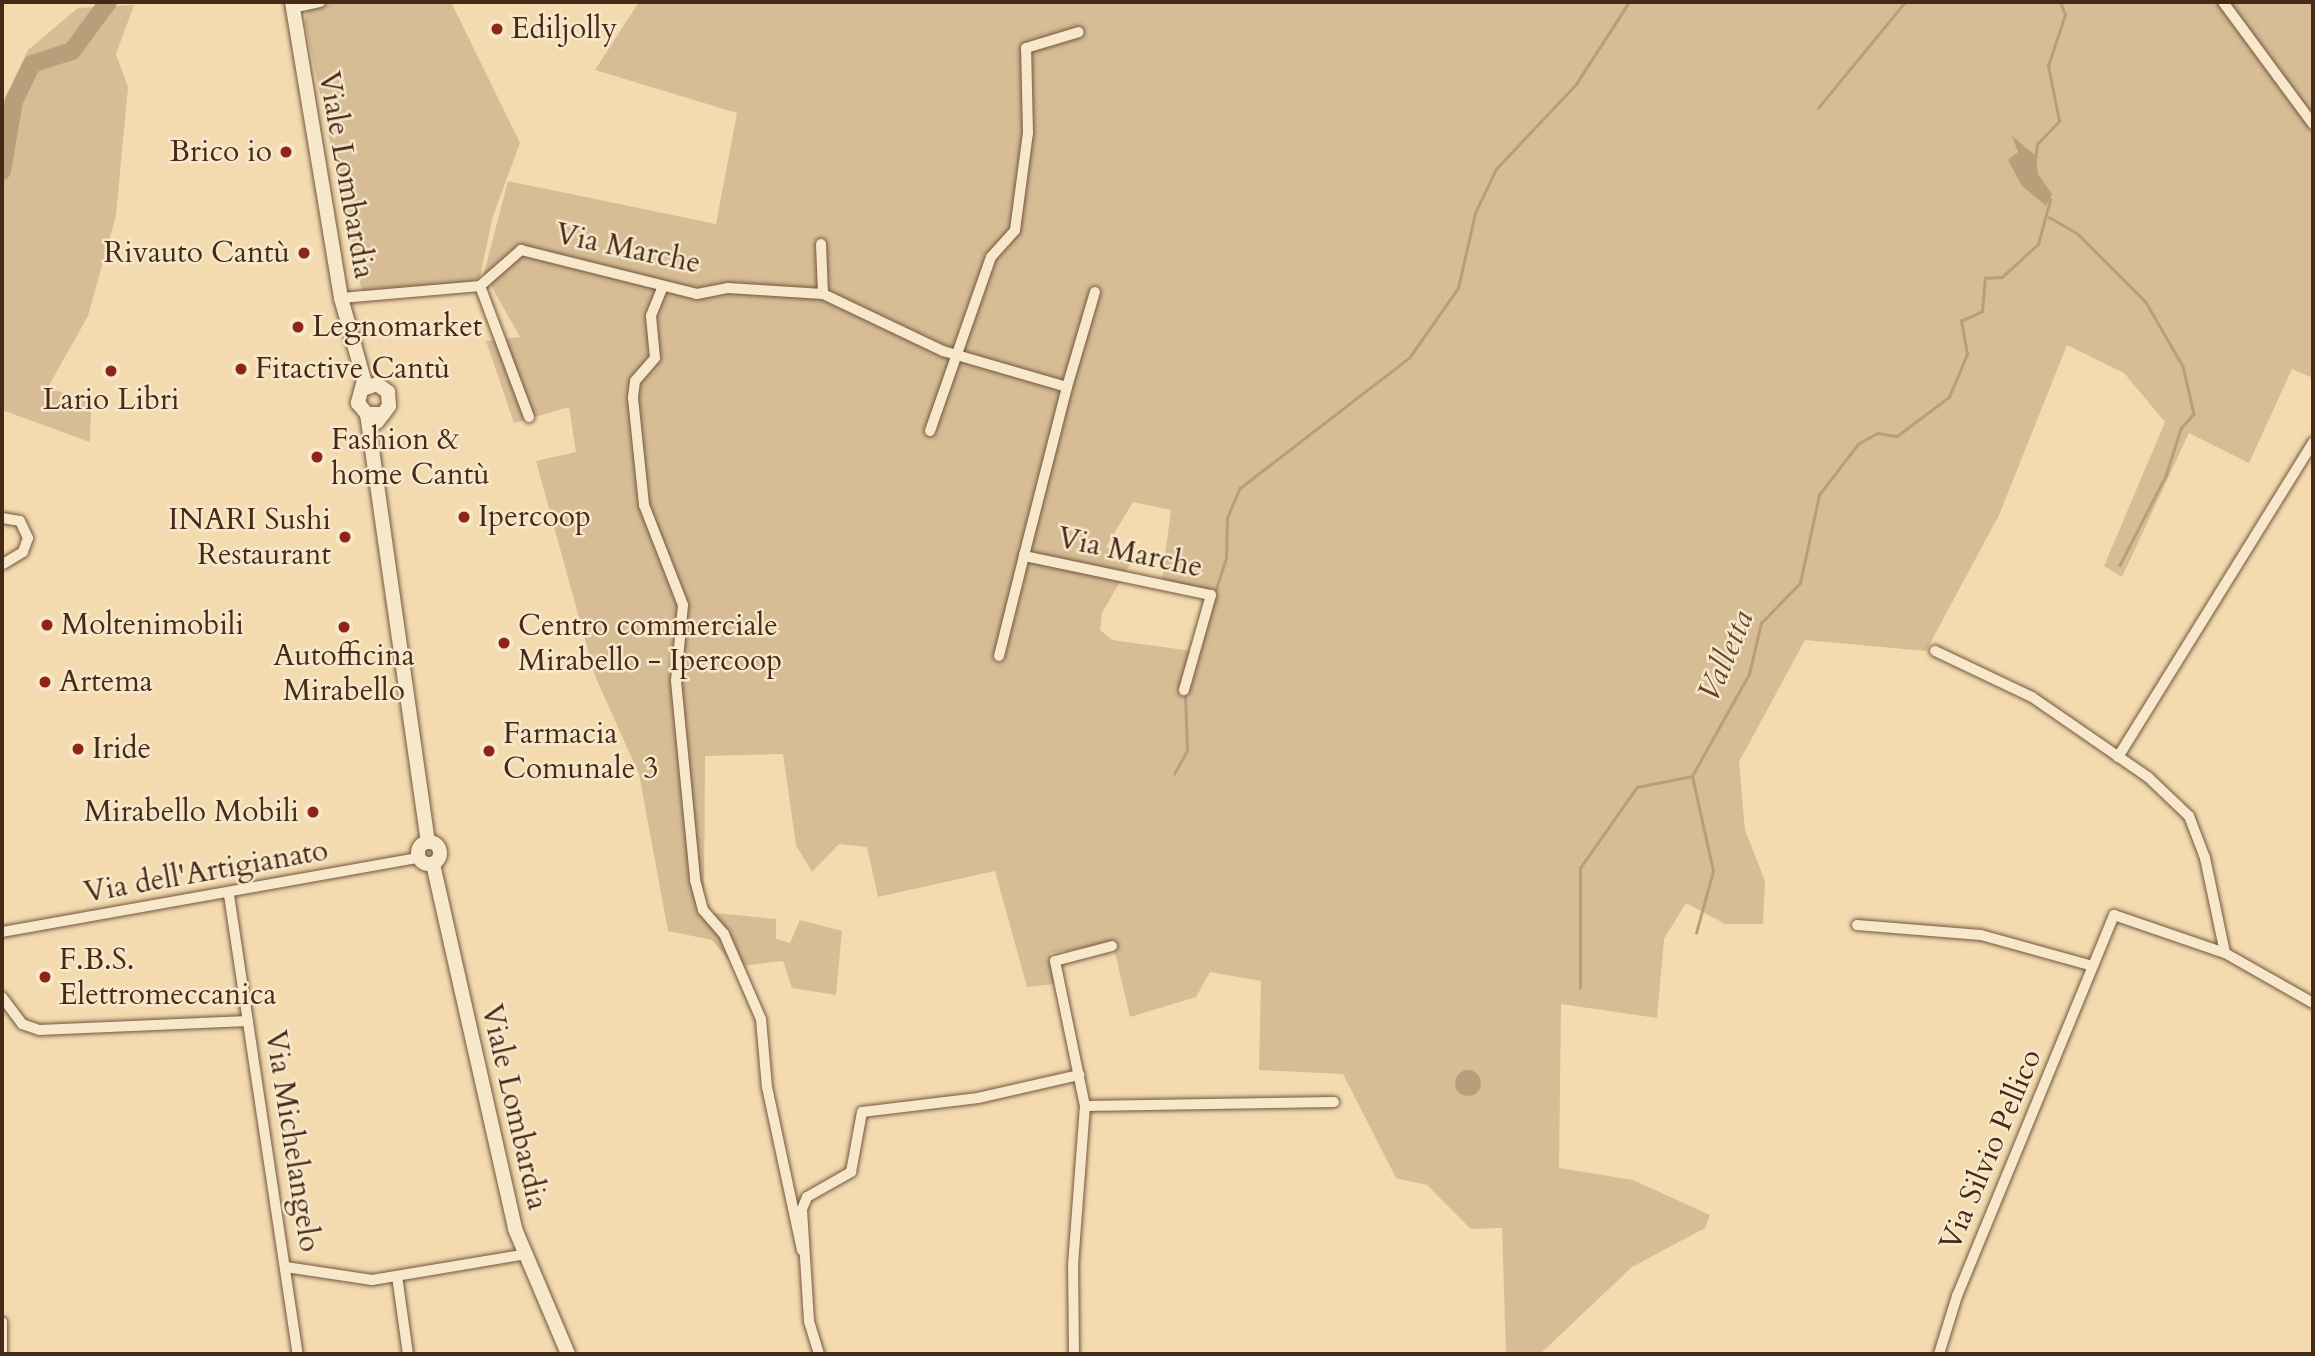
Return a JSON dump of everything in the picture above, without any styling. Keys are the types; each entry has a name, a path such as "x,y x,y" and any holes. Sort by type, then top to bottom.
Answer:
{"main road":[{"name":"Viale Lombardia","path":"292,5 341,298 360,356 377,384"},
{"name":"Viale Lombardia","path":"360,356 362,389"},
{"path":"370,443 390,397 377,384 362,389 358,402 366,414 370,443 428,842 418,858 433,864"},
{"path":"366,414 383,414"},
{"name":"Viale Lombardia","path":"428,842 440,852 433,864 522,1255 568,1354"}],"street":[{"path":"292,5 320,2"},
{"path":"2223,2 2313,124"},
{"path":"930,431 991,257 1015,230 1028,133 1026,48 1079,32"},
{"path":"821,244 823,294"},
{"name":"Via Marche","path":"480,286 521,250 697,295 728,288 823,294 887,329 956,354 1068,387"},
{"path":"341,298 480,286 529,417"},
{"path":"663,286 651,316 655,358 635,381 633,398 644,505 683,605 676,681 695,880 703,910 724,934 761,1019 767,1087 802,1250 819,1354"},
{"name":"Via Marche","path":"999,656 1095,292"},
{"path":"2118,757 2313,443"},
{"path":"2,518 20,521 28,538 23,552 2,565"},
{"name":"Via Marche","path":"1024,556 1211,595 1184,690"},
{"path":"1936,651 2032,697 2118,757 2189,816 2205,858 2225,953 2313,1003"},
{"name":"Via dell'Artigianato","path":"2,932 229,895 418,858"},
{"name":"Via Michelangelo","path":"229,895 298,1354"},
{"name":"Via Silvio Pellico","path":"1939,1354 1957,1296 2114,915 2225,953"},
{"path":"1857,925 1981,935 2094,966"},
{"path":"1074,1354 1073,1265 1085,1106 1055,961 1112,946"},
{"path":"2,996 22,1024 39,1030 248,1021"},
{"path":"802,1250 807,1197 851,1172 862,1112 978,1098 1079,1075"},
{"path":"1085,1106 1334,1102"},
{"path":"286,1267 372,1280 522,1255"},
{"path":"397,1276 408,1354"},
{"path":"2,1322 2,1354"}],"shaded area":[{"path":"336,2 451,2 520,143 493,216 480,277 470,283 362,292 305,23 307,10"},
{"path":"639,2 2313,2 2313,378 2292,369 2249,463 2189,433 2122,577 2104,566 2165,422 2124,373 2067,345 1999,515 1926,651 1805,640 1739,762 1745,830 1765,881 1763,924 1725,924 1686,903 1664,939 1657,1018 1561,1004 1559,1168 1633,1180 1710,1215 1705,1228 1632,1267 1540,1354 1506,1354 1502,1228 1471,1229 1427,1185 1396,1178 1343,1074 1259,1070 1261,981 1210,972 1196,997 1130,1017 1113,944 1050,953 1054,984 1027,987 995,871 878,897 867,847 839,844 812,872 796,845 783,754 705,756 704,912 776,919 776,939 790,943 800,920 842,931 836,995 792,988 783,961 734,967 712,940 668,931 639,774 595,676 536,461 576,452 569,407 514,423 486,341 520,337 484,273 508,181 716,224 737,113 595,70","holes":["1133,502 1171,510 1162,579 1208,599 1192,651 1112,640 1100,630 1102,613 1132,561 1106,547"]},
{"path":"134,5 116,54 128,87 116,215 88,316 48,387 91,404 90,442 2,410 2,104 28,50 78,8"},
{"path":"2012,136 2036,156 2038,174 2052,194 2046,206 2022,186 2008,160 2018,152"},
{"path":"1468,1070 1477,1074 1481,1083 1477,1092 1468,1096 1459,1092 1455,1083 1459,1074"}],"waterway":[{"path":"2,171 14,101 32,64 72,51 108,2"},
{"path":"1215,592 1226,559 1227,518 1240,488 1409,358 1458,288 1475,213 1496,169 1576,84 1629,2"},
{"path":"1818,108 1905,2"},
{"name":"Valletta","path":"2035,159 2037,144 2059,121 2048,66 2065,15 2060,2"},
{"name":"Valletta","path":"1696,933 1713,871 1692,776 1749,674 1761,623 1800,583 1819,495 1858,444 1877,433 1897,436 1949,397 1967,354 1961,321 1982,311 1985,278 2002,277 2038,244 2050,200"},
{"path":"2049,217 2078,234 2146,302 2183,366 2194,414 2181,429 2166,476 2120,565"},
{"path":"1174,774 1187,751 1185,693"},
{"path":"1580,988 1580,868 1637,787 1692,776"}],"place":[{"name":"Ediljolly","path":"497,29"},
{"name":"Brico io","path":"286,152"},
{"name":"Rivauto Cantù","path":"304,253"},
{"name":"Legnomarket","path":"298,327"},
{"name":"Fitactive Cantù","path":"241,369"},
{"name":"Lario Libri","path":"111,371"},
{"name":"Fashion & home Cantù","path":"317,457"},
{"name":"Ipercoop","path":"464,517"},
{"name":"INARI Sushi Restaurant","path":"345,537"},
{"name":"Moltenimobili","path":"47,625"},
{"name":"Autofficina Mirabello","path":"344,627"},
{"name":"Centro commerciale Mirabello - Ipercoop","path":"504,643"},
{"name":"Artema","path":"45,682"},
{"name":"Iride","path":"78,749"},
{"name":"Farmacia Comunale 3","path":"489,751"},
{"name":"Mirabello Mobili","path":"313,812"},
{"name":"F.B.S. Elettromeccanica","path":"45,977"}]}
